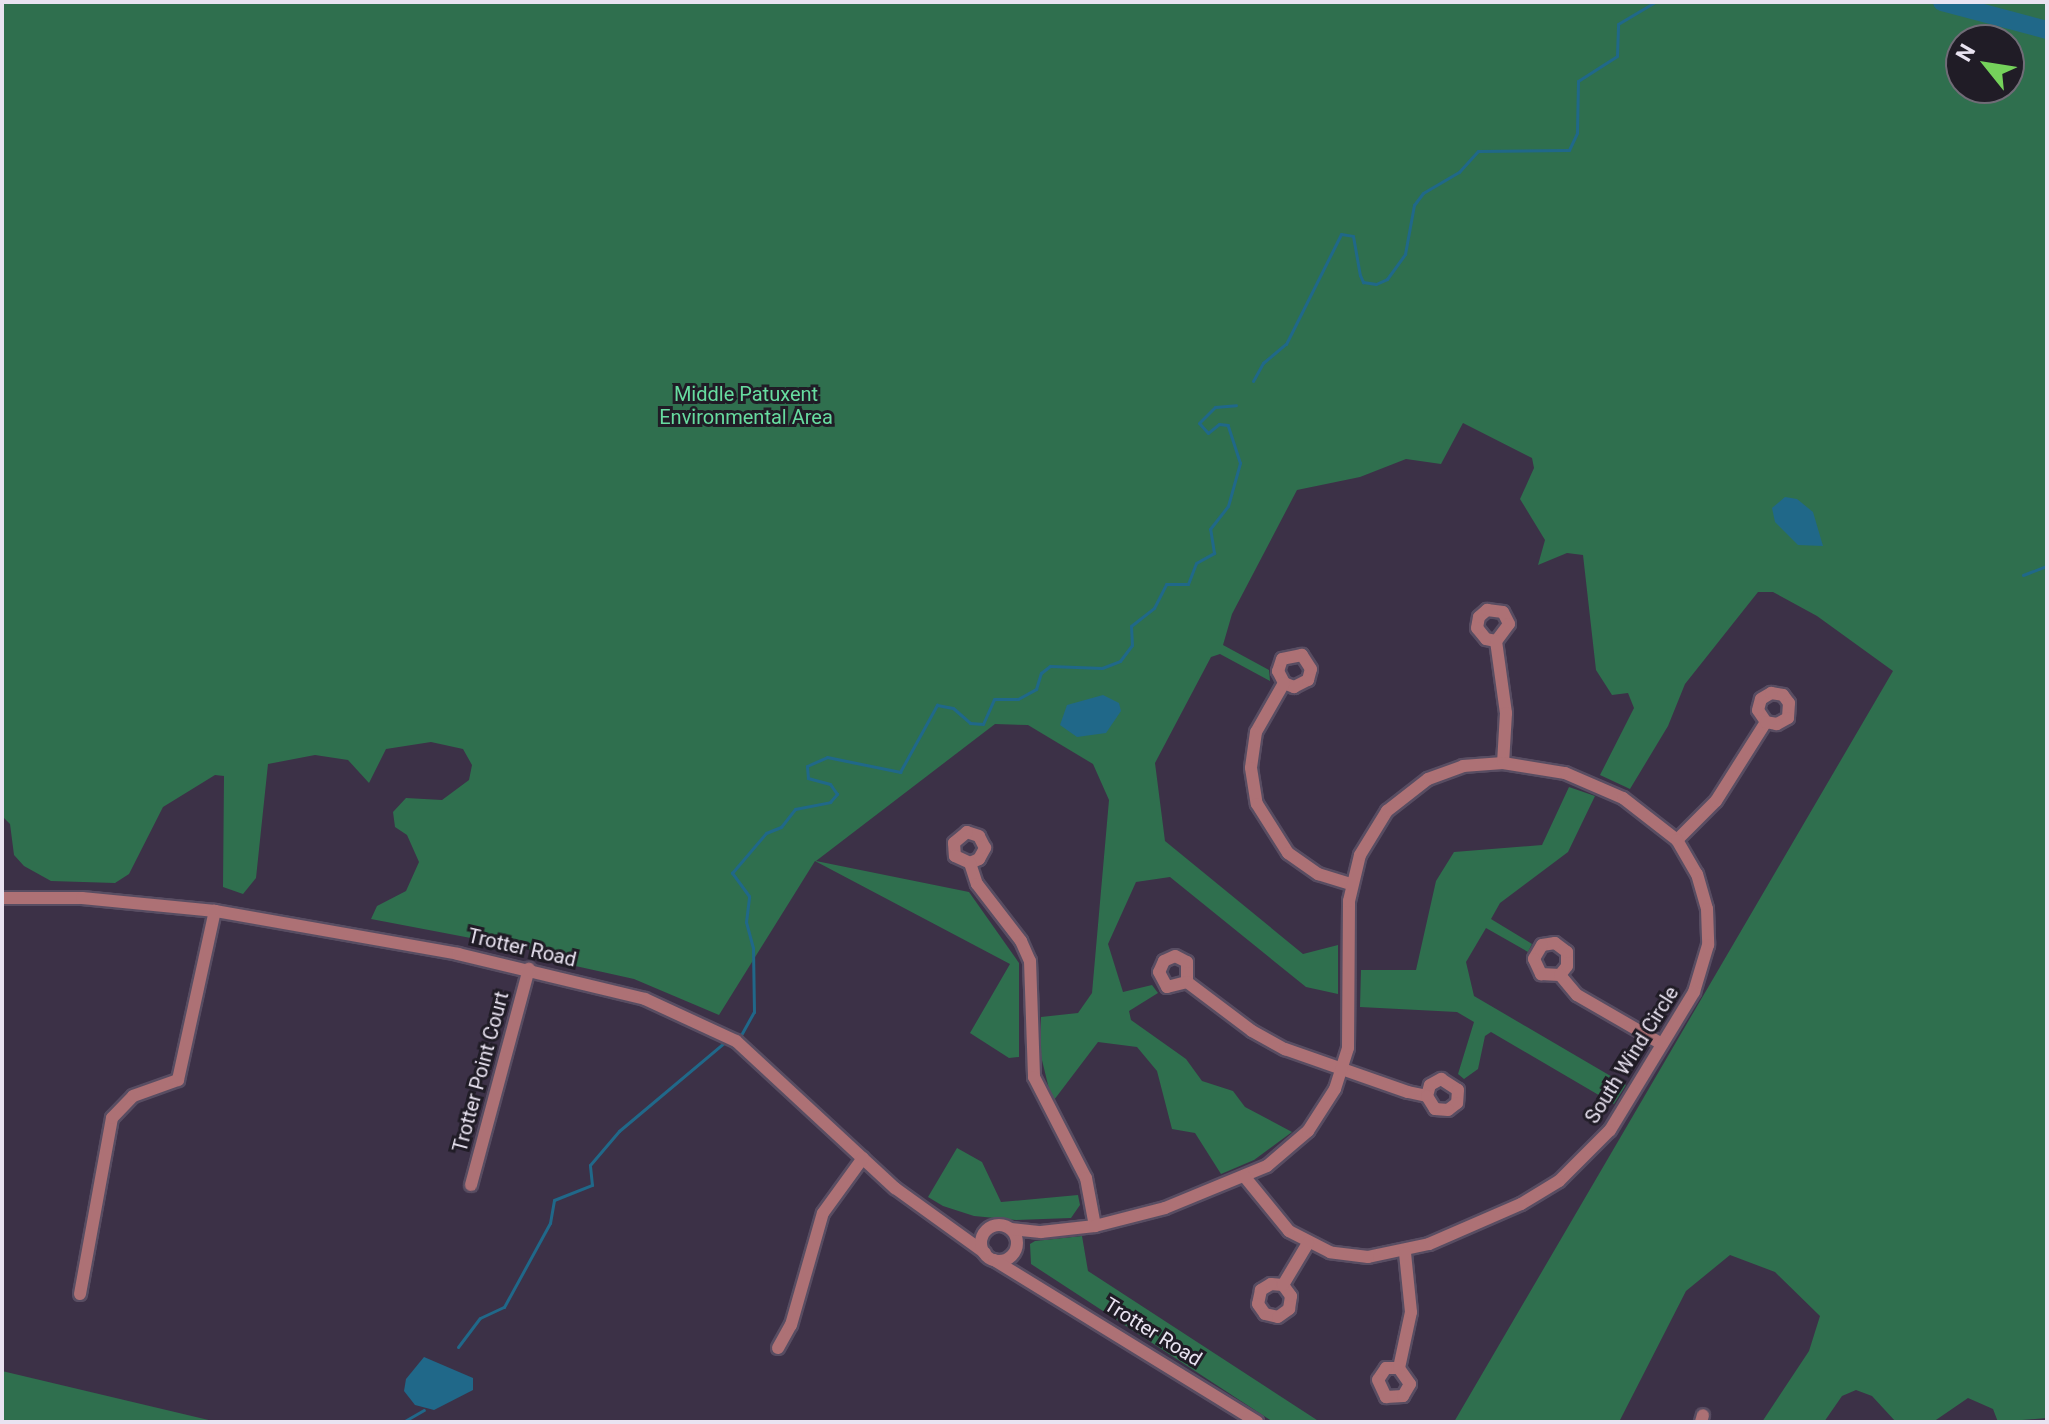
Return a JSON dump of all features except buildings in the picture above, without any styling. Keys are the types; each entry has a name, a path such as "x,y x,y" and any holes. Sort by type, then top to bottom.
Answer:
{"street":[{"path":"1496,641 1506,713 1503,763"},
{"path":"1284,683 1261,717 1252,750 1257,804 1288,853 1318,874 1351,884"},
{"path":"1677,840 1716,801 1766,722"},
{"name":"South Wind Circle","path":"1011,1229 1041,1232 1095,1226 1165,1208 1244,1176 1280,1157 1308,1131 1343,1069 1349,1030 1351,884 1367,840 1400,798 1445,771 1503,763 1565,773 1595,784 1638,808 1677,840 1704,891 1708,936 1694,992 1610,1130 1567,1175 1521,1204 1405,1253 1349,1256 1308,1243 1275,1218 1244,1176"},
{"path":"970,863 977,884 1027,951 1034,1077 1086,1178 1095,1226"},
{"name":"Trotter Road","path":"2,898 114,900 215,911 529,969 645,999 717,1029 776,1074 863,1158 989,1257 1027,1277 1257,1422"},
{"path":"80,1294 112,1118 133,1096 178,1080 215,911"},
{"name":"Trotter Point Court","path":"471,1185 529,969"},
{"path":"1560,975 1577,995 1662,1044"},
{"path":"1187,982 1261,1036 1343,1069 1427,1096"},
{"path":"778,1348 791,1325 823,1213 863,1158"},
{"path":"989,1228 983,1237 989,1257 1007,1259 1017,1248"},
{"path":"956,1230 1011,1229 1027,1277"},
{"name":"South Wind Circle","path":"1017,1248 1041,1232"},
{"path":"1283,1285 1308,1243"},
{"path":"1399,1368 1411,1312 1405,1253"}],"green space":[{"name":"Middle Patuxent Environmental Area","path":"2,2 2047,2 2047,1418 1998,1422 1993,1409 1968,1398 1933,1422 1896,1422 1872,1396 1856,1390 1842,1396 1824,1422 1762,1422 1809,1351 1820,1316 1775,1272 1730,1255 1686,1291 1619,1422 1454,1422 1893,671 1817,616 1773,592 1758,592 1685,684 1668,726 1630,789 1600,775 1634,708 1628,693 1612,695 1596,670 1583,555 1567,553 1538,565 1545,540 1520,499 1534,468 1532,458 1463,423 1441,464 1406,459 1360,477 1297,490 1232,614 1223,645 1269,670 1270,681 1220,654 1211,657 1155,763 1165,841 1303,954 1338,945 1338,994 1306,987 1170,877 1136,882 1108,944 1123,992 1152,985 1158,993 1129,1011 1131,1020 1186,1059 1202,1081 1233,1091 1245,1107 1292,1132 1254,1160 1221,1174 1195,1133 1172,1129 1157,1071 1137,1047 1098,1042 1054,1100 1049,1089 1041,1056 1041,1017 1078,1013 1092,993 1109,800 1093,764 1028,725 995,724 816,861 969,892 1019,963 1019,1057 1009,1058 970,1033 1010,964 815,861 719,1015 634,979 553,961 554,954 371,919 377,906 406,891 419,862 407,835 395,827 393,812 406,798 442,800 469,780 472,765 463,749 431,742 386,749 369,783 348,760 315,755 268,764 256,878 243,894 223,887 224,776 215,775 163,807 129,874 115,883 51,881 24,866 14,855 10,824 2,816"},
{"path":"1569,787 1595,796 1568,852 1500,903 1491,919 1532,944 1528,952 1486,928 1466,962 1474,996 1626,1085 1614,1104 1491,1032 1485,1036 1478,1069 1464,1079 1458,1074 1474,1022 1457,1012 1360,1007 1361,970 1416,970 1436,881 1454,852 1542,845"},
{"path":"957,1148 982,1162 1001,1202 1078,1195 1080,1205 1071,1218 1016,1220 974,1216 943,1206 928,1197"},
{"path":"1082,1236 1088,1271 1320,1422 1273,1422 1031,1264 1030,1244 1035,1241"},
{"path":"2,1371 217,1422 2,1422"}],"water":[{"path":"1785,497 1797,499 1813,512 1823,546 1798,545 1775,522 1772,508"},
{"path":"1103,695 1119,703 1121,711 1106,733 1077,737 1060,725 1067,705"},
{"path":"424,1357 473,1378 473,1390 434,1410 415,1405 404,1391 406,1379"}],"waterway":[{"path":"1253,381 1263,363 1286,344 1341,234 1353,236 1363,282 1376,284 1387,279 1405,254 1414,205 1423,193 1459,172 1478,151 1569,150 1577,133 1578,81 1617,56 1618,24 1655,2"},
{"path":"1942,2 2047,30"},
{"path":"741,1035 754,1012 753,948 746,922 749,896 732,873 766,833 781,827 795,809 830,802 837,794 830,784 808,778 807,766 827,757 900,772 937,705 953,708 970,723 983,724 994,699 1018,699 1036,689 1041,673 1050,666 1102,668 1120,661 1132,645 1131,626 1154,608 1166,584 1188,584 1196,563 1214,553 1210,529 1228,506 1240,463 1228,425 1219,424 1208,433 1199,423 1215,407 1236,405"},
{"path":"2023,575 2047,566"},
{"path":"458,1347 480,1318 504,1307 550,1223 554,1200 592,1185 590,1165 619,1131 724,1043"},
{"path":"403,1422 424,1410"}]}
